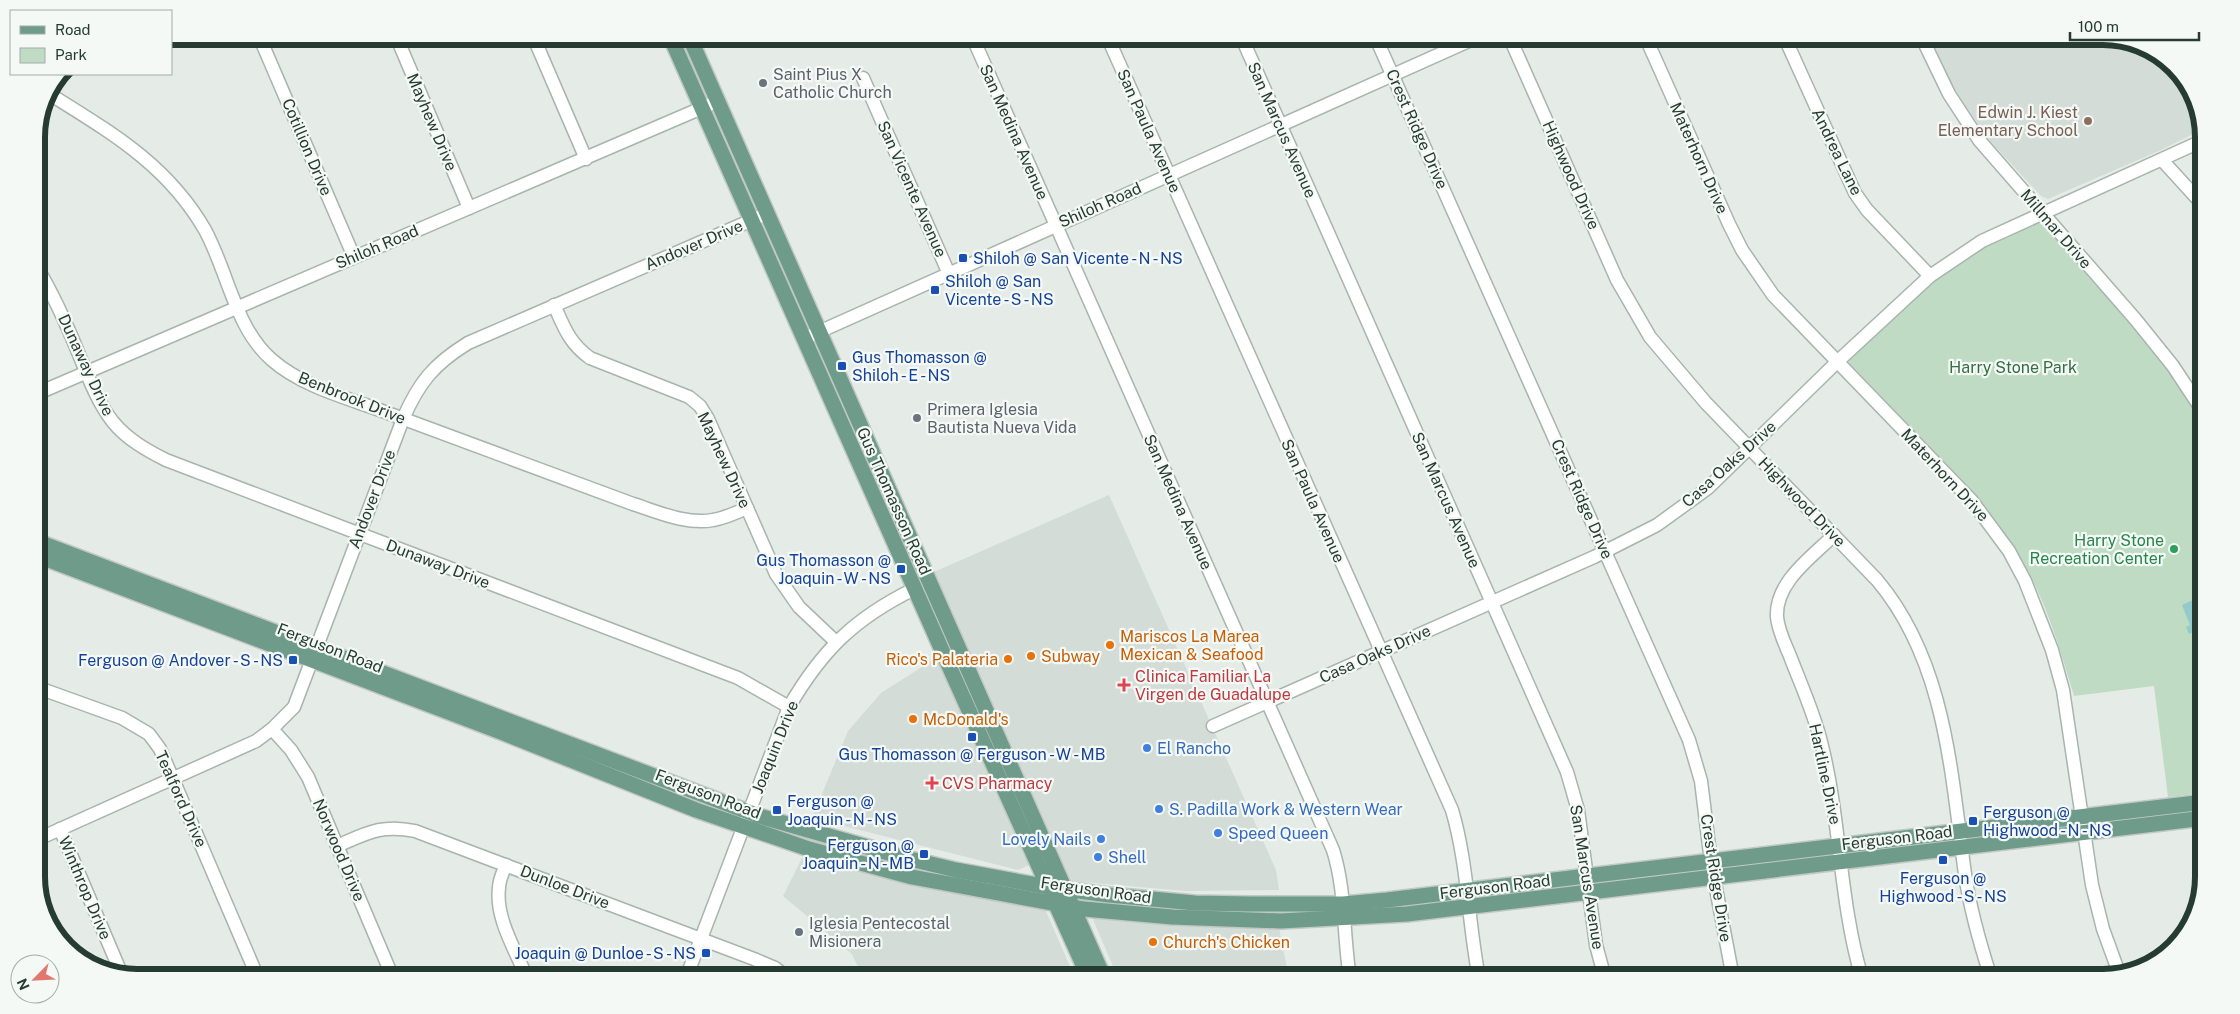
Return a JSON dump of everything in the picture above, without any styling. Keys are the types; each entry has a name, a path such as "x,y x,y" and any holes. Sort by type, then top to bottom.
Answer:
{"main road":[{"name":"Gus Thomasson Road","path":"674,45 966,706 1086,969"},
{"name":"Gus Thomasson Road","path":"693,45 1100,969"},
{"name":"Ferguson Road","path":"45,546 114,578 503,726 749,812 794,827 906,858 956,870 1065,890 1195,903 1343,904 1466,892 1960,832 2195,819"},
{"name":"Ferguson Road","path":"45,558 114,578"},
{"path":"914,589 930,584"},
{"path":"966,706 981,700"},
{"name":"Ferguson Road","path":"503,726 696,810 809,849 912,877 1072,907 1134,914 1228,920 1344,919 1468,908 1962,848 2195,804"},
{"path":"1007,796 1025,799"}],"street":[{"name":"Cotillion Drive","path":"263,45 354,257"},
{"name":"Mayhew Drive","path":"400,45 469,208"},
{"path":"537,45 586,159"},
{"name":"San Medina Avenue","path":"976,45 1333,850 1339,868 1349,969"},
{"name":"San Paula Avenue","path":"1110,45 1452,810 1459,833 1478,969"},
{"name":"San Marcus Avenue","path":"1245,45 1572,786 1578,810 1596,945 1603,969"},
{"name":"Crest Ridge Drive","path":"1379,45 1692,749 1701,781 1711,862 1731,969"},
{"name":"Shiloh Road","path":"803,339 1460,45"},
{"name":"Highwood Drive","path":"1513,45 1617,280 1650,337 1673,367 1706,404 1750,447 1893,599 1916,641 1939,708 1960,832 1965,876 1975,923 1988,969"},
{"name":"Materhorn Drive","path":"1649,45 1742,250 1773,294 1972,501 2009,551 2025,581 2041,619 2063,690 2092,885 2103,929 2118,968"},
{"name":"Andrea Lane","path":"1788,45 1855,193 1867,210 1930,276"},
{"name":"Millmar Drive","path":"1926,45 1944,86 1963,118 1992,158 2142,328 2174,366 2195,399"},
{"name":"San Vicente Avenue","path":"863,78 949,274"},
{"name":"Benbrook Drive","path":"55,97 126,142 172,183 190,206 206,232 238,307 259,345 272,360 286,370 310,384 633,504 668,515 691,520 712,521 747,508"},
{"name":"Shiloh Road","path":"45,390 718,101"},
{"name":"Casa Oaks Drive","path":"1214,726 1605,552 1657,525 1708,488 1837,362 1930,276 1982,241 2195,144"},
{"path":"2162,160 2195,196"},
{"name":"Andover Drive","path":"45,836 256,741 272,729 294,707 412,398 424,378 448,355 468,343 766,214"},
{"name":"Dunaway Drive","path":"45,281 55,298 100,402 112,421 129,438 146,450 166,460 738,678 790,707"},
{"name":"Mayhew Drive","path":"554,305 569,338 577,349 590,358 688,397 700,406 708,419 776,574 799,608 836,642"},
{"name":"Hartline Drive","path":"1834,535 1792,577 1783,589 1777,617 1780,632 1811,710 1821,742 1852,938 1860,969"},
{"name":"Joaquin Drive","path":"689,969 790,707 818,663 836,642 884,604 914,589"},
{"name":"Tealford Drive","path":"45,690 137,725 148,734 160,749 254,969"},
{"name":"Norwood Drive","path":"272,729 291,750 308,777 389,969"},
{"name":"Dunloe Drive","path":"337,846 380,828 399,828 414,831 776,969"},
{"name":"Winthrop Drive","path":"60,830 119,967"},
{"path":"506,865 499,886 498,899 502,918 523,969"}],"shaded area":[{"name":"Edwin J. Kiest Elementary School","path":"1934,45 2109,45 2121,47 2149,57 2172,76 2190,108 2195,133 2161,150 2048,199 2041,196 1991,142 1950,81"},
{"path":"1109,495 1276,870 1279,890 1185,891 1071,881 934,572"},
{"path":"936,658 1029,865 1018,870 812,818 848,731 881,693"},
{"path":"802,858 1045,909 1071,969 859,969 852,954 783,896"},
{"path":"1091,915 1279,928 1287,969 1114,969"}],"green space":[{"name":"Harry Stone Park","path":"2038,222 2046,228 2151,347 2195,410 2195,794 2168,797 2154,686 2074,696 2042,601 2028,571 2013,546 1986,510 1957,477 1849,363 1850,358 1899,310 1938,276 1962,259 2005,236"}],"water":[{"path":"2195,599 2195,631 2189,634 2186,627 2190,625 2182,605"}],"place":[{"name":"Saint Pius X Catholic Church","path":"763,83"},
{"name":"Edwin J. Kiest Elementary School","path":"2088,121"},
{"name":"Shiloh @ San Vicente - N - NS","path":"963,258"},
{"name":"Shiloh @ San Vicente - S - NS","path":"935,290"},
{"name":"Gus Thomasson @ Shiloh - E - NS","path":"842,366"},
{"name":"Primera Iglesia Bautista Nueva Vida","path":"917,418"},
{"name":"Harry Stone Recreation Center","path":"2174,549"},
{"name":"Gus Thomasson @ Joaquin - W - NS","path":"901,569"},
{"name":"Mariscos La Marea Mexican & Seafood","path":"1110,645"},
{"name":"Subway","path":"1031,656"},
{"name":"Rico's Palateria","path":"1008,659"},
{"name":"Ferguson @ Andover - S - NS","path":"293,660"},
{"name":"Clinica Familiar La Virgen de Guadalupe","path":"1124,685"},
{"name":"McDonald's","path":"913,719"},
{"name":"Gus Thomasson @ Ferguson - W - MB","path":"972,737"},
{"name":"El Rancho","path":"1147,748"},
{"name":"CVS Pharmacy","path":"932,783"},
{"name":"S. Padilla Work & Western Wear","path":"1159,809"},
{"name":"Ferguson @ Joaquin - N - NS","path":"777,810"},
{"name":"Ferguson @ Highwood - N - NS","path":"1973,821"},
{"name":"Speed Queen","path":"1218,833"},
{"name":"Lovely Nails","path":"1101,839"},
{"name":"Ferguson @ Joaquin - N - MB","path":"924,854"},
{"name":"Shell","path":"1098,857"},
{"name":"Ferguson @ Highwood - S - NS","path":"1943,860"},
{"name":"Iglesia Pentecostal Misionera","path":"799,932"},
{"name":"Church's Chicken","path":"1153,942"},
{"name":"Joaquin @ Dunloe - S - NS","path":"706,953"}]}
